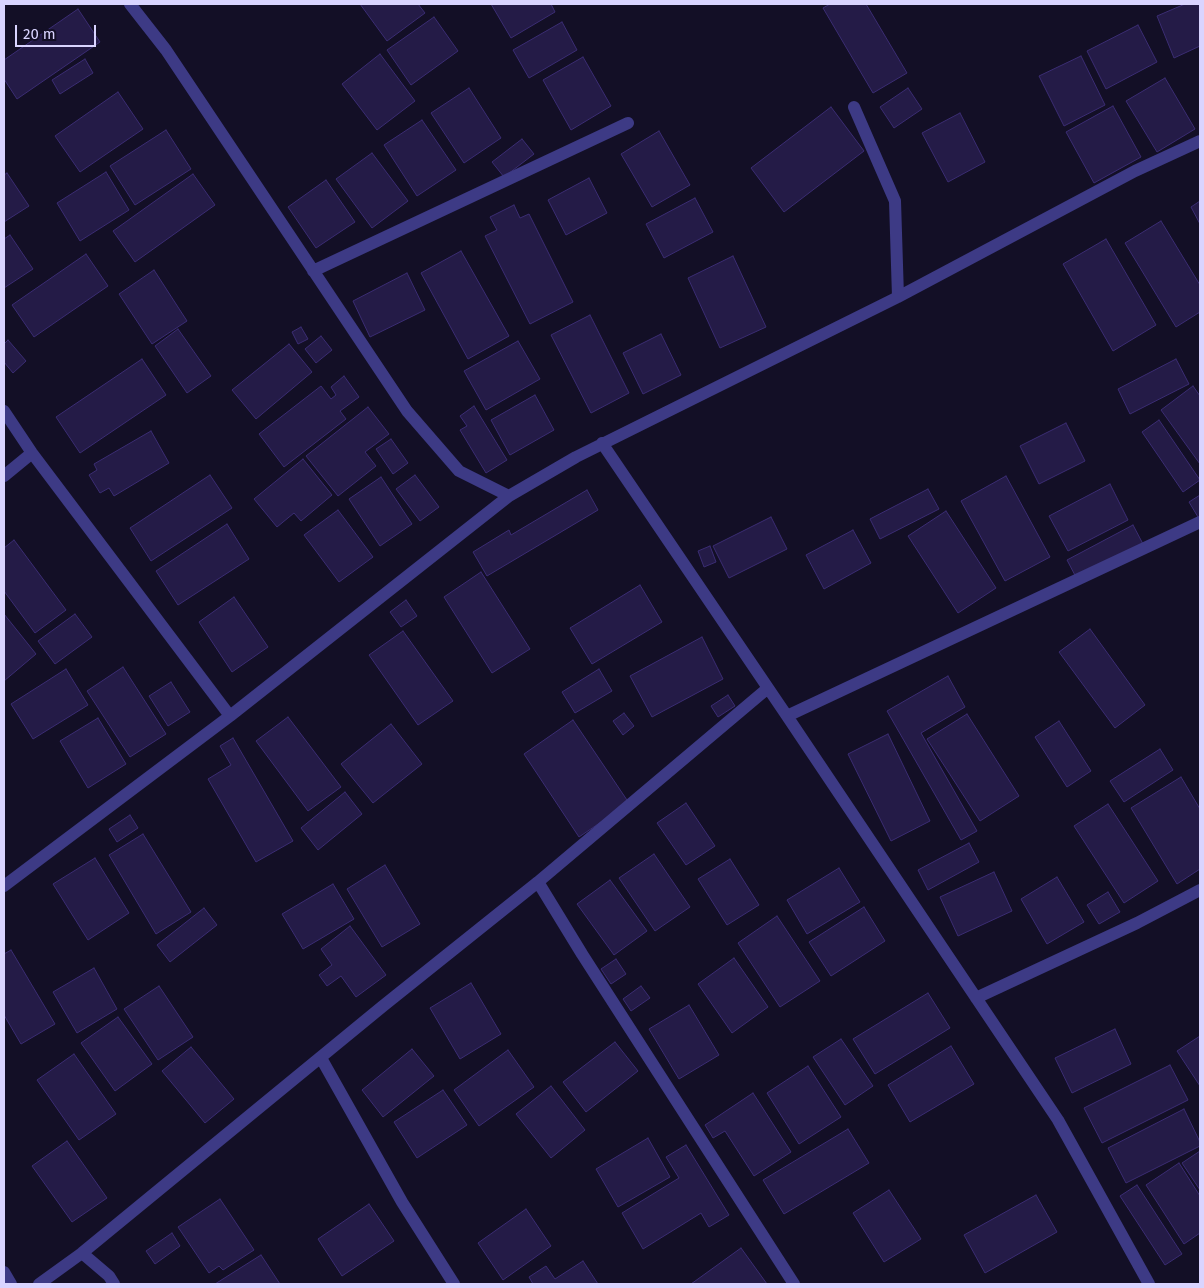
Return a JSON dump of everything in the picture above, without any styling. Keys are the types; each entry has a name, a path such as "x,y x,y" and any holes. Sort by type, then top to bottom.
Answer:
{"street":[{"path":"130,4 166,50 406,410 460,471 509,496"},
{"path":"854,107 895,201 898,297"},
{"path":"313,271 628,123"},
{"path":"4,886 230,716 509,496 576,456 898,297 1135,171 1200,140"},
{"path":"4,411 32,453 230,716"},
{"path":"602,444 1058,1120 1149,1284"},
{"path":"4,476 32,453"},
{"path":"787,716 1200,522"},
{"path":"39,1284 82,1253 383,1006 538,882 768,688"},
{"path":"538,882 794,1284"},
{"path":"976,998 1137,923 1200,890"},
{"path":"321,1058 402,1202 454,1284"},
{"path":"82,1253 109,1276 114,1284"},
{"path":"4,1272 11,1284"}],"building":[{"path":"360,4 418,4 425,13 387,41"},
{"path":"491,4 551,4 555,12 511,38"},
{"path":"830,4 866,4 907,73 873,93 823,8"},
{"path":"1185,4 1200,4 1200,46 1174,58 1157,16"},
{"path":"78,9 100,42 17,99 4,79 4,60"},
{"path":"434,17 458,51 411,85 387,50"},
{"path":"562,22 577,50 529,78 513,50"},
{"path":"1138,25 1157,62 1106,89 1087,51"},
{"path":"380,54 415,101 377,130 342,84"},
{"path":"1081,56 1105,105 1064,126 1039,76"},
{"path":"583,57 611,106 571,130 543,80"},
{"path":"85,59 93,73 60,94 52,80"},
{"path":"1165,78 1195,129 1157,152 1126,101"},
{"path":"469,88 501,138 464,163 431,113"},
{"path":"908,88 922,109 894,128 880,107"},
{"path":"118,92 143,129 80,172 55,136"},
{"path":"1113,106 1141,157 1094,183 1066,132"},
{"path":"831,107 864,151 784,212 751,168"},
{"path":"960,113 985,162 948,182 922,133"},
{"path":"422,120 456,170 417,196 384,145"},
{"path":"166,130 191,169 135,205 110,166"},
{"path":"659,131 690,185 652,207 621,154"},
{"path":"522,139 534,154 504,177 492,162"},
{"path":"372,153 408,201 372,228 336,179"},
{"path":"106,172 129,210 80,241 57,203"},
{"path":"7,173 29,206 4,222 4,175"},
{"path":"193,174 215,205 135,262 113,231"},
{"path":"589,178 607,213 566,235 548,200"},
{"path":"326,180 355,222 316,248 288,207"},
{"path":"695,198 713,232 664,258 646,224"},
{"path":"1200,201 1200,224 1191,207"},
{"path":"514,205 520,218 529,214 573,302 530,324 485,236 497,230 490,217"},
{"path":"1161,221 1200,285 1200,312 1176,327 1125,243"},
{"path":"10,235 33,269 4,288 4,239"},
{"path":"1106,239 1156,325 1113,351 1063,264"},
{"path":"461,251 509,336 468,359 421,273"},
{"path":"86,254 108,286 34,337 12,305"},
{"path":"733,256 766,327 720,348 688,278"},
{"path":"154,270 187,321 152,344 119,294"},
{"path":"407,273 425,310 370,337 353,301"},
{"path":"590,315 629,393 591,413 551,335"},
{"path":"301,327 308,339 298,344 292,332"},
{"path":"178,329 211,376 187,393 155,346"},
{"path":"661,334 681,375 643,394 623,353"},
{"path":"321,336 332,350 316,363 305,349"},
{"path":"8,340 26,361 13,373 4,362 4,344"},
{"path":"518,341 540,379 486,410 464,371"},
{"path":"289,344 312,372 256,419 232,390"},
{"path":"142,359 166,395 80,453 56,417"},
{"path":"1176,359 1189,384 1130,414 1118,389"},
{"path":"344,376 359,397 340,411 346,419 284,467 259,434 321,386 331,399 336,395 331,387"},
{"path":"1193,386 1200,396 1200,464 1161,410"},
{"path":"535,395 554,430 510,455 491,420"},
{"path":"474,406 507,460 486,473 460,430 467,426 460,416"},
{"path":"368,407 389,434 365,452 376,466 338,496 306,456"},
{"path":"1159,420 1200,480 1183,492 1142,432"},
{"path":"1066,423 1085,461 1039,484 1020,446"},
{"path":"151,431 169,463 114,496 109,488 100,493 89,475 97,470 94,464"},
{"path":"391,439 408,463 393,474 376,449"},
{"path":"303,459 332,495 301,521 294,513 277,527 254,499"},
{"path":"210,475 232,508 151,561 130,528"},
{"path":"415,475 439,507 420,521 396,489"},
{"path":"1006,476 1050,557 1005,581 961,501"},
{"path":"381,477 412,524 380,546 349,499"},
{"path":"1110,484 1128,520 1068,551 1049,516"},
{"path":"928,489 939,509 880,539 870,519"},
{"path":"587,490 598,510 487,576 473,552 509,530 511,535"},
{"path":"1200,495 1200,516 1198,517 1189,502"},
{"path":"338,510 373,557 339,582 304,535"},
{"path":"946,511 996,588 958,613 908,536"},
{"path":"771,517 787,549 729,578 713,546"},
{"path":"227,524 249,559 178,605 156,571"},
{"path":"1133,525 1143,544 1077,579 1067,560"},
{"path":"853,530 871,563 824,589 806,555"},
{"path":"14,540 66,610 35,633 4,591 4,548"},
{"path":"710,546 716,562 704,567 698,551"},
{"path":"481,572 530,649 492,673 444,597"},
{"path":"640,585 662,622 592,664 570,628"},
{"path":"234,597 268,647 232,672 199,622"},
{"path":"406,600 417,616 401,627 390,612"},
{"path":"4,614 36,654 4,681"},
{"path":"75,614 92,637 55,664 38,641"},
{"path":"1090,629 1145,705 1115,728 1059,652"},
{"path":"403,631 453,701 418,725 369,655"},
{"path":"702,637 723,679 652,717 630,676"},
{"path":"123,667 166,734 130,757 87,691"},
{"path":"66,669 88,705 33,739 11,704"},
{"path":"599,669 612,691 575,713 562,692"},
{"path":"948,676 965,707 921,733 977,831 961,840 887,711"},
{"path":"171,682 190,712 168,726 149,696"},
{"path":"728,695 735,706 718,717 711,706"},
{"path":"624,713 634,726 623,735 613,721"},
{"path":"967,714 1019,796 980,821 927,739"},
{"path":"288,717 341,787 308,811 256,741"},
{"path":"98,718 126,764 88,788 60,741"},
{"path":"573,720 629,803 579,837 524,754"},
{"path":"1059,721 1091,771 1067,787 1035,737"},
{"path":"391,724 422,764 373,803 341,764"},
{"path":"888,734 930,821 891,841 848,754"},
{"path":"233,738 293,841 256,862 208,779 231,765 220,746"},
{"path":"1160,749 1173,770 1124,802 1110,781"},
{"path":"1181,777 1200,809 1200,869 1177,884 1131,808"},
{"path":"345,792 362,814 318,850 301,828"},
{"path":"686,803 715,846 686,865 657,823"},
{"path":"1108,804 1158,881 1124,903 1074,826"},
{"path":"130,815 138,828 117,842 109,829"},
{"path":"143,834 191,912 156,934 109,855"},
{"path":"969,843 979,862 928,890 918,870"},
{"path":"654,854 690,907 655,931 619,878"},
{"path":"95,858 129,913 88,940 53,884"},
{"path":"730,859 759,905 727,925 698,879"},
{"path":"385,865 420,924 382,947 347,889"},
{"path":"839,868 860,902 807,934 787,900"},
{"path":"994,872 1012,911 958,936 940,897"},
{"path":"1057,877 1084,922 1047,944 1021,899"},
{"path":"610,880 647,931 614,955 577,904"},
{"path":"333,884 354,919 303,949 282,914"},
{"path":"1108,892 1120,912 1099,924 1087,905"},
{"path":"864,907 885,941 831,976 809,942"},
{"path":"204,908 217,925 170,962 157,945"},
{"path":"777,916 820,981 780,1007 738,943"},
{"path":"350,926 386,975 356,997 341,976 327,986 319,975 332,965 321,949"},
{"path":"11,950 55,1024 21,1044 4,1015 4,954"},
{"path":"734,958 768,1007 732,1033 698,984"},
{"path":"616,959 626,974 611,984 601,969"},
{"path":"94,968 117,1009 77,1033 53,992"},
{"path":"471,983 501,1034 460,1059 430,1008"},
{"path":"159,986 193,1037 158,1060 124,1009"},
{"path":"641,986 650,998 631,1011 623,999"},
{"path":"928,993 950,1028 875,1074 853,1039"},
{"path":"689,1005 719,1055 679,1079 649,1029"},
{"path":"118,1017 152,1064 115,1091 81,1043"},
{"path":"1115,1029 1131,1064 1072,1093 1055,1058"},
{"path":"1200,1036 1200,1086 1177,1051"},
{"path":"841,1039 873,1086 845,1105 813,1057"},
{"path":"615,1042 638,1071 586,1112 563,1082"},
{"path":"951,1046 974,1084 910,1122 888,1085"},
{"path":"191,1047 234,1099 205,1123 162,1071"},
{"path":"412,1049 434,1076 383,1117 362,1090"},
{"path":"508,1050 534,1087 479,1126 454,1090"},
{"path":"74,1054 116,1114 79,1140 37,1080"},
{"path":"1170,1065 1188,1100 1102,1143 1084,1108"},
{"path":"808,1066 841,1117 799,1144 767,1093"},
{"path":"551,1086 585,1130 551,1158 516,1114"},
{"path":"443,1090 467,1125 417,1158 394,1122"},
{"path":"753,1093 791,1152 754,1176 725,1131 713,1138 705,1125"},
{"path":"1184,1109 1200,1142 1200,1146 1126,1183 1108,1148"},
{"path":"848,1129 869,1163 784,1214 763,1180"},
{"path":"648,1138 670,1177 618,1207 596,1169"},
{"path":"67,1141 107,1198 72,1222 32,1166"},
{"path":"686,1145 729,1215 709,1227 701,1213 643,1249 622,1213 679,1178 666,1157"},
{"path":"1200,1151 1200,1190 1182,1163"},
{"path":"1179,1163 1200,1196 1200,1233 1184,1244 1146,1185"},
{"path":"1137,1185 1182,1254 1165,1265 1120,1196"},
{"path":"889,1190 921,1239 884,1262 853,1213"},
{"path":"1036,1195 1057,1232 985,1273 964,1235"},
{"path":"220,1199 254,1250 223,1270 219,1266 209,1273 178,1227"},
{"path":"369,1204 394,1241 342,1276 318,1239"},
{"path":"526,1209 551,1246 503,1280 478,1243"},
{"path":"172,1233 180,1246 155,1264 146,1251"},
{"path":"741,1248 767,1284 691,1284"},
{"path":"261,1255 280,1284 215,1284"},
{"path":"583,1261 598,1284 533,1284 529,1277 546,1266 555,1279"}]}
